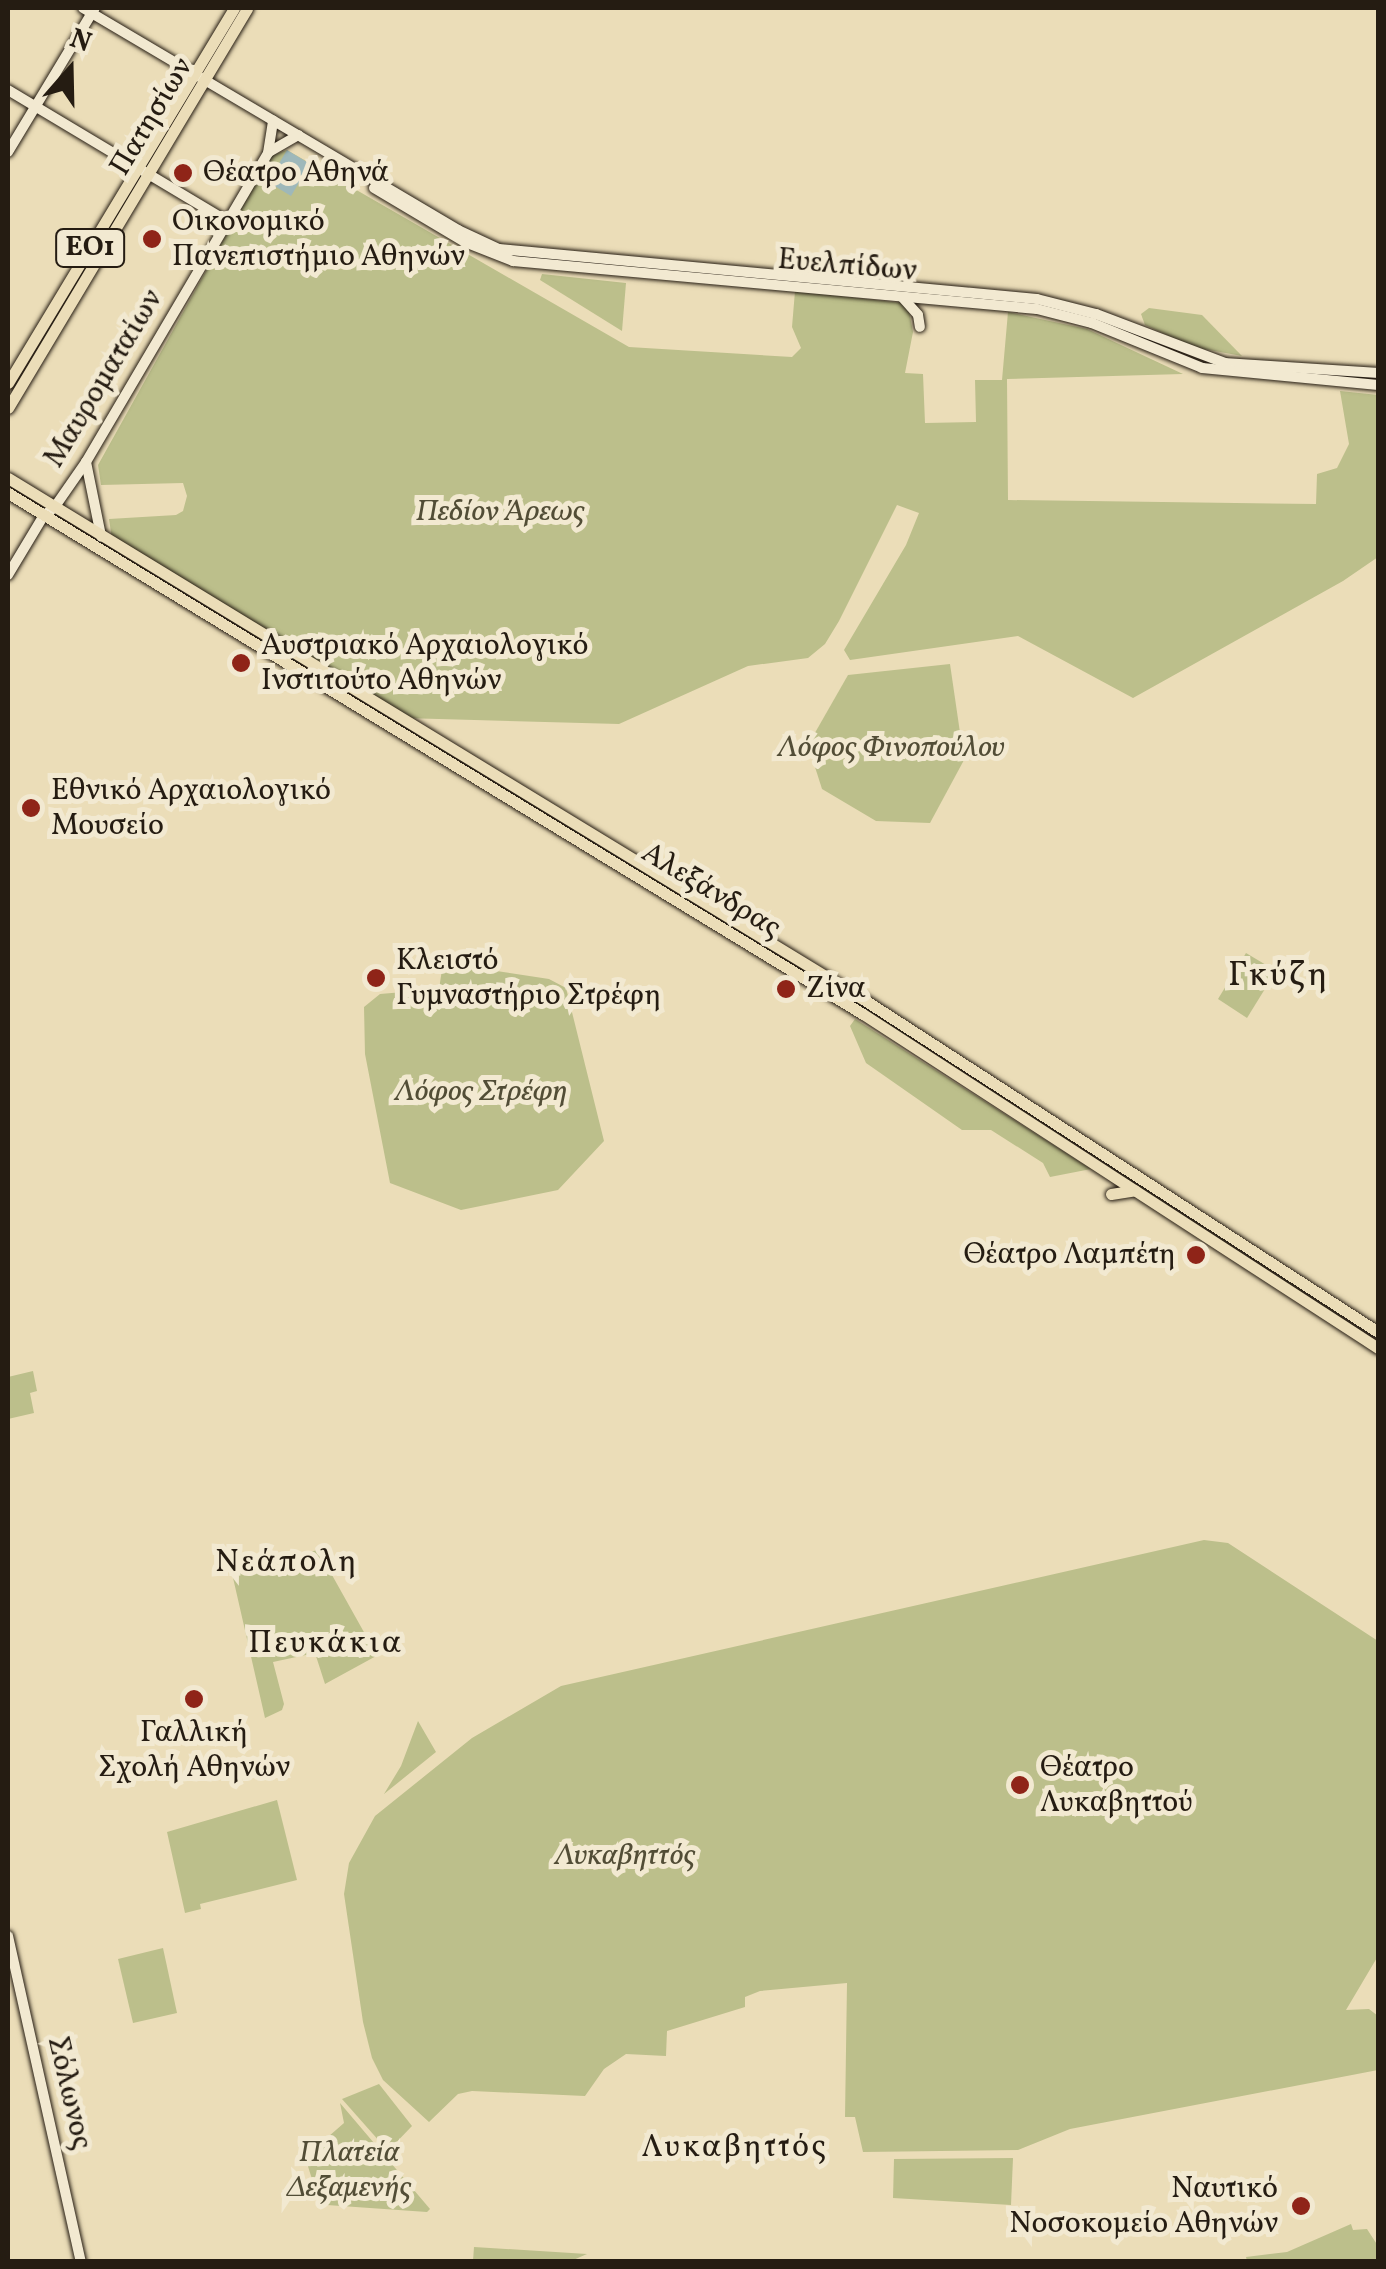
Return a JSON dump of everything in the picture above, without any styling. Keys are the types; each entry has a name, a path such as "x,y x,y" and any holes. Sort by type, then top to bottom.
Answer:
{"main road":[{"name":"Πατησίων","path":"200,76 234,8"},
{"name":"Πατησίων","path":"8,383 200,76 247,8"},
{"path":"8,152 90,9 330,158"},
{"path":"8,90 228,221"},
{"name":"Μαυροματαίων","path":"8,575 86,462 268,153 273,120"},
{"name":"Μαυροματαίων","path":"268,153 295,137"},
{"name":"Ευελπίδων","path":"330,158 465,242 513,261 1056,312 1215,370 1378,384"},
{"name":"Ευελπίδων","path":"330,158 472,238 499,249 1037,299 1091,312 1225,363 1378,373"},
{"name":"Πατησίων","path":"8,408 143,170"},
{"path":"901,296 918,314 920,327"},
{"path":"86,462 101,537"},
{"path":"8,463 10,490"},
{"name":"Αλεξάνδρας","path":"10,490 101,537 863,999 1378,1332"},
{"name":"Αλεξάνδρας","path":"49,511 837,998 1378,1348"},
{"path":"1111,1194 1136,1190"},
{"name":"Σόλωνος","path":"8,1936 81,2262"}],"green space":[{"name":"Πεδίον Άρεως","path":"287,150 629,347 792,357 801,348 792,327 795,291 902,303 909,311 913,332 905,373 923,374 925,423 976,422 975,380 1002,380 1008,312 1087,329 1183,374 1007,379 1008,500 1316,504 1317,474 1337,468 1349,444 1340,391 1378,395 1378,557 1343,581 1133,698 1018,636 850,660 844,650 906,545 919,513 897,505 839,621 825,644 808,658 748,666 619,724 403,718 112,539 109,519 176,515 183,511 187,496 183,483 101,485 98,465 270,156"},
{"path":"542,274 626,283 622,331 540,280"},
{"path":"1149,308 1202,315 1242,356 1193,347 1145,325 1141,314"},
{"name":"Λόφος Φινοπούλου","path":"950,664 964,760 930,823 876,821 822,789 808,745 848,675"},
{"path":"1246,953 1276,971 1247,1018 1218,999"},
{"name":"Λόφος Στρέφη","path":"443,963 549,979 566,988 604,1141 558,1190 461,1210 390,1183 365,1054 364,1007 380,994 439,989"},
{"path":"855,1019 1091,1169 1050,1177 1043,1163 991,1130 962,1130 866,1063 850,1026"},
{"path":"33,1371 37,1391 30,1393 34,1413 8,1419 8,1377"},
{"name":"Λυκαβηττός","path":"1204,1540 1228,1543 1378,1641 1378,1956 1346,2010 1369,2009 1378,2016 1378,2070 1070,2129 1018,2150 863,2152 855,2117 845,2117 847,1983 760,1991 745,1997 745,2007 667,2031 666,2056 626,2054 604,2069 585,2096 472,2091 458,2094 429,2122 383,2080 372,2058 363,2022 344,1894 349,1863 375,1816 472,1738 561,1686"},
{"path":"318,1550 365,1634 353,1642 365,1637 378,1655 325,1684 315,1653 273,1662 284,1704 282,1710 265,1718 231,1569"},
{"path":"418,1721 436,1752 384,1794 401,1766"},
{"path":"277,1800 297,1880 200,1904 201,1909 185,1913 167,1832"},
{"path":"163,1948 177,2013 133,2023 118,1959"},
{"path":"379,2084 412,2126 388,2151 342,2099"},
{"name":"Πλατεία Δεξαμενής","path":"340,2103 430,2209 427,2212 327,2205 318,2198 305,2157 344,2123"},
{"path":"1013,2158 1011,2205 893,2198 894,2159"},
{"path":"1351,2224 1353,2230 1367,2229 1378,2246 1378,2261 1247,2261 1246,2257 1287,2252"},
{"path":"474,2247 587,2254 571,2261 473,2261"}],"water":[{"path":"287,150 310,164 291,196 268,182"}],"place":[{"name":"Θέατρο Αθηνά","path":"183,173"},
{"name":"Οικονομικό Πανεπιστήμιο Αθηνών","path":"152,239"},
{"name":"Αυστριακό Αρχαιολογικό Ινστιτούτο Αθηνών","path":"241,663"},
{"name":"Εθνικό Αρχαιολογικό Μουσείο","path":"31,808"},
{"name":"Κλειστό Γυμναστήριο Στρέφη","path":"376,978"},
{"name":"Ζίνα","path":"786,989"},
{"name":"Θέατρο Λαμπέτη","path":"1196,1255"},
{"name":"Γαλλική Σχολή Αθηνών","path":"194,1699"},
{"name":"Θέατρο Λυκαβηττού","path":"1020,1785"},
{"name":"Ναυτικό Νοσοκομείο Αθηνών","path":"1301,2206"}],"district":[{"name":"Γκύζη","path":"1279,976"},
{"name":"Νεάπολη","path":"287,1563"},
{"name":"Πευκάκια","path":"326,1644"},
{"name":"Λυκαβηττός","path":"735,2148"}]}
